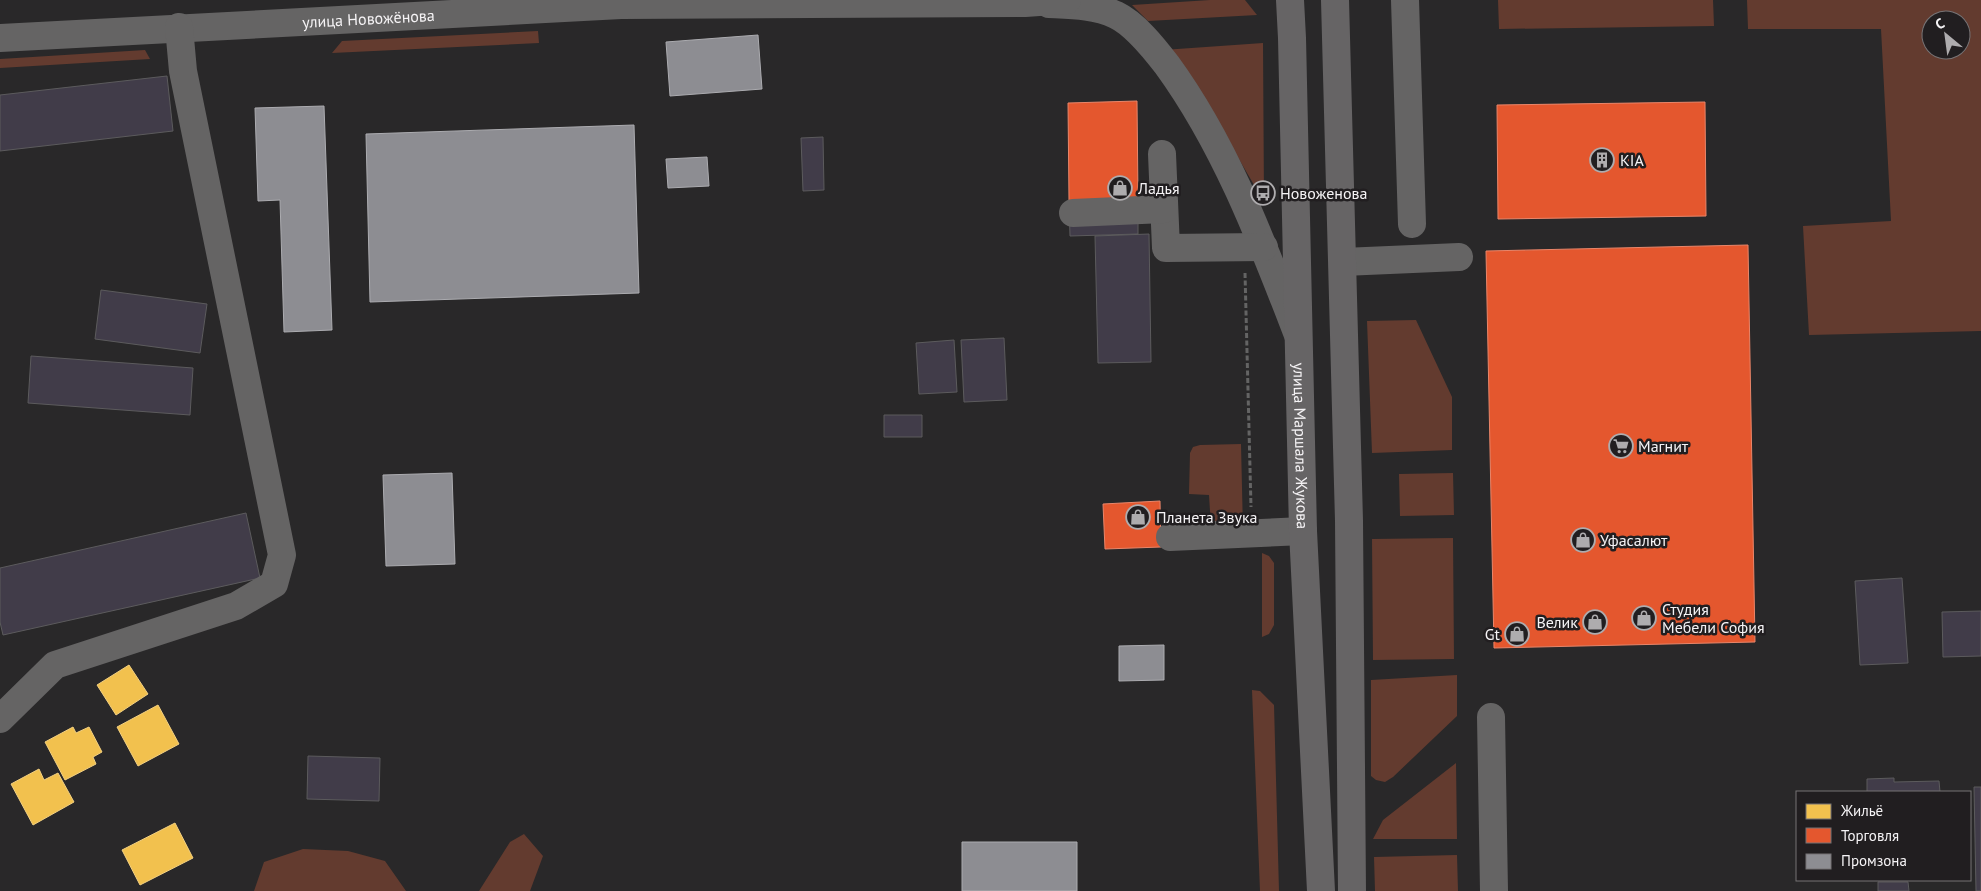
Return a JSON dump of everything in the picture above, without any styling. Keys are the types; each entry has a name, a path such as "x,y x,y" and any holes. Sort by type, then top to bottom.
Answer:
{"main road":[{"name":"улица Маршала Жукова","path":"1290,0 1303,531 1321,891"},
{"path":"1335,0 1350,522 1352,891"}],"street":[{"name":"улица Новожёнова","path":"0,38 622,3 1029,2 1067,0"},
{"path":"1406,0 1412,224"},
{"path":"1029,2 1081,5 1116,15 1149,41 1189,95 1221,152 1254,247 1298,335"},
{"path":"0,719 55,665 236,606 252,597 274,584 282,555 183,71 179,27"},
{"path":"1162,154 1166,248 1254,247"},
{"path":"1073,212 1164,210"},
{"path":"1343,262 1459,257"},
{"path":"1170,537 1303,531"},
{"path":"1491,717 1494,891"}],"path":[{"path":"1252,533 1254,247"}],"shaded area":[{"path":"1210,0 1245,0 1257,15 1148,21 1132,5"},
{"path":"1498,0 1713,0 1714,26 1499,29"},
{"path":"1747,0 1981,0 1981,331 1809,335 1803,226 1891,221 1881,29 1748,29"},
{"path":"538,31 539,43 332,53 342,41"},
{"path":"1263,43 1264,202 1202,96 1163,50"},
{"path":"145,50 150,59 0,68 0,59"},
{"path":"1416,320 1452,397 1452,450 1372,453 1367,321"},
{"path":"1241,444 1243,531 1211,527 1209,495 1189,494 1190,453 1193,447 1200,445"},
{"path":"1453,473 1454,515 1400,516 1399,474"},
{"path":"1453,538 1454,659 1373,660 1372,539"},
{"path":"1262,553 1269,556 1274,563 1274,625 1269,634 1262,637"},
{"path":"1457,675 1457,716 1393,777 1385,782 1376,780 1371,776 1371,680"},
{"path":"1252,690 1260,691 1274,705 1279,891 1260,891"},
{"path":"1456,763 1457,839 1373,839 1383,820"},
{"path":"524,834 543,856 530,891 479,891 510,842"},
{"path":"303,849 348,851 385,861 406,891 254,891 264,862"},
{"path":"1457,855 1458,891 1375,891 1374,857"}],"building: Жильё":[{"path":"129,665 148,694 116,715 97,685"},
{"path":"158,705 179,744 138,766 117,727"},
{"path":"73,727 76,733 89,727 102,752 93,757 96,764 65,780 45,742"},
{"path":"39,769 44,780 58,773 74,802 33,825 11,784"},
{"path":"175,823 193,858 140,885 122,850"}],"building: Торговля":[{"path":"1137,101 1138,200 1069,201 1068,103"},
{"name":"KIA","path":"1705,102 1706,216 1498,219 1497,105"},
{"name":"Магнит","path":"1748,245 1755,642 1494,648 1486,251"},
{"path":"1160,501 1161,547 1105,549 1103,504"}],"building: Промзона":[{"path":"758,35 762,89 670,96 666,42"},
{"path":"324,106 332,330 284,332 280,200 258,201 255,108"},
{"path":"634,125 639,293 370,302 366,134"},
{"path":"707,157 709,186 668,188 666,159"},
{"path":"452,473 455,564 386,566 383,475"},
{"path":"1164,645 1164,680 1119,681 1119,646"},
{"path":"962,842 1077,842 1077,891 962,891"}],"building: Прочее":[{"path":"167,76 173,131 0,151 0,95"},
{"path":"823,137 824,190 803,191 801,138"},
{"path":"1138,200 1138,234 1070,236 1069,201"},
{"path":"1149,234 1151,362 1098,363 1095,236"},
{"path":"101,290 207,304 200,353 95,339"},
{"path":"1004,338 1007,400 964,402 961,340"},
{"path":"954,340 957,392 919,394 916,343"},
{"path":"31,356 193,368 190,415 28,403"},
{"path":"884,415 922,415 922,437 884,437"},
{"path":"246,513 260,578 3,635 0,622 0,568"},
{"path":"1902,578 1908,663 1860,665 1855,581"},
{"path":"1981,611 1981,656 1943,657 1942,612"},
{"path":"308,756 380,758 379,801 307,799"},
{"path":"1894,778 1894,782 1939,781 1940,791 1867,791 1867,779"},
{"path":"1974,787 1981,787 1981,891 1976,891"},
{"path":"1878,882 1908,882 1909,891 1878,891"}],"place":[{"name":"KIA","path":"1602,160"},
{"name":"Ладья","path":"1120,188"},
{"name":"Новоженова","path":"1263,193"},
{"name":"Магнит","path":"1621,446"},
{"name":"Планета Звука","path":"1138,517"},
{"name":"Уфасалют","path":"1583,540"},
{"name":"Студия Мебели София","path":"1644,618"},
{"name":"Велик","path":"1595,622"},
{"name":"Gt","path":"1517,634"}]}
